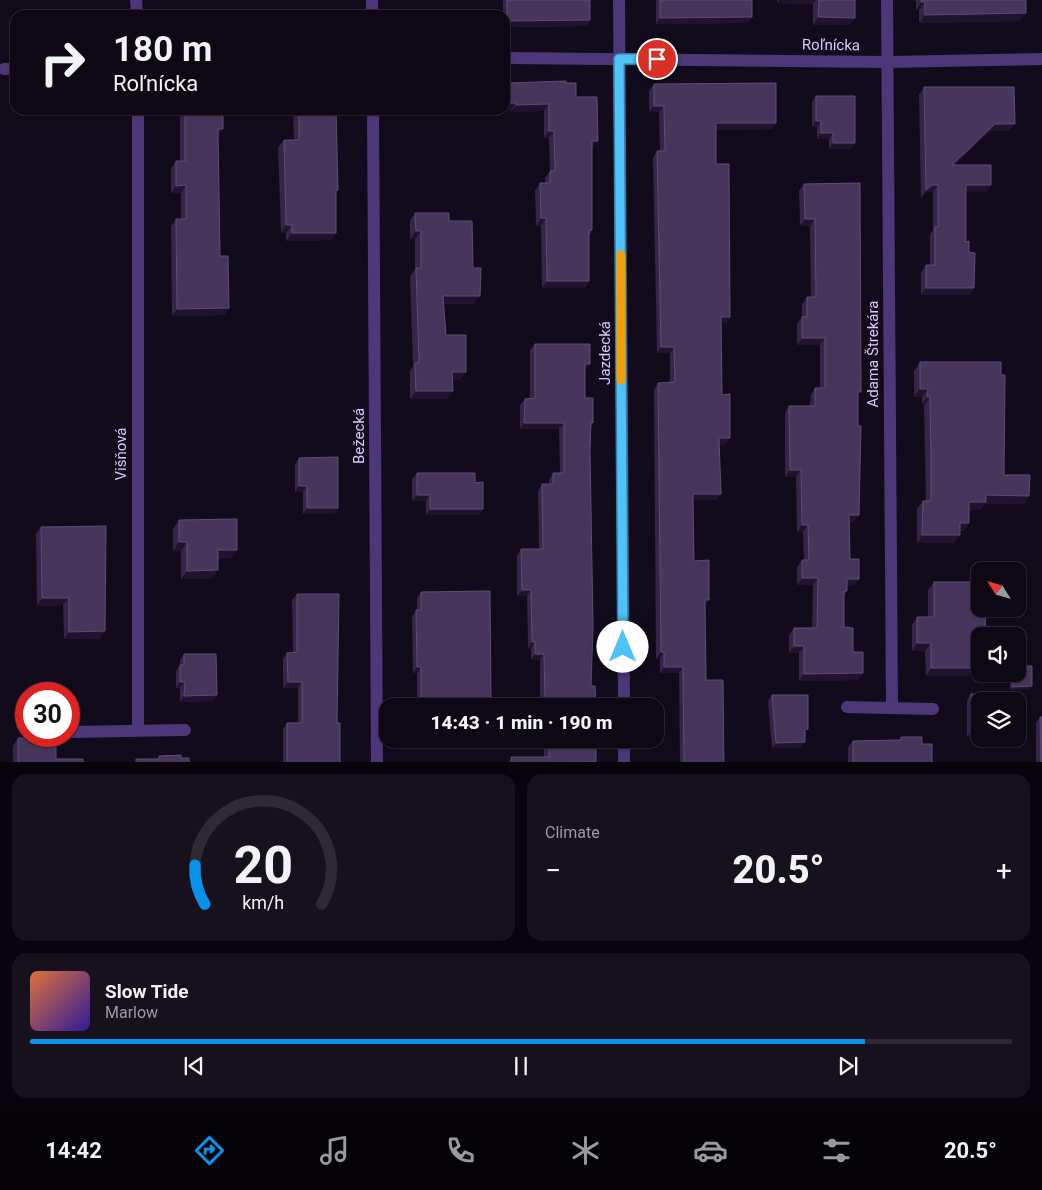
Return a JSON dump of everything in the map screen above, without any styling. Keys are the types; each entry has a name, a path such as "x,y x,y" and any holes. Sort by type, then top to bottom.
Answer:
{"street":[{"name":"Jazdecká","path":"619,0 624,698"},
{"name":"Adama Štrekára","path":"887,0 892,708"},
{"name":"Roľnícka","path":"510,58 887,62 1042,60"},
{"name":"Višňová","path":"138,115 138,729"},
{"name":"Bežecká","path":"373,115 377,762"},
{"path":"848,707 933,709"},
{"path":"80,732 138,729 185,730"},
{"path":"624,748 624,762"}],"building":[{"path":"507,0 590,0 590,20 510,21 510,10 507,10"},
{"path":"660,0 752,0 752,17 660,18"},
{"path":"819,0 855,0 855,18 818,17"},
{"path":"921,0 1026,0 1026,13 925,15 925,2 921,2"},
{"path":"566,81 566,83 576,83 576,97 597,97 598,141 592,141 592,230 589,230 589,281 547,281 546,218 541,218 540,183 550,183 550,171 555,171 554,131 549,131 549,104 516,105 516,103 510,103 510,83"},
{"path":"776,83 776,123 716,123 716,164 729,164 730,317 721,317 722,395 730,394 730,438 719,438 721,494 693,494 694,561 709,560 709,600 705,600 706,680 723,680 724,762 684,762 683,667 664,667 664,652 661,652 658,383 675,382 674,347 661,347 657,151 665,151 664,106 654,106 654,84"},
{"path":"924,87 1014,87 1015,124 995,124 952,165 991,165 991,185 966,185 966,242 969,241 969,252 975,253 974,288 926,288 926,265 935,265 935,227 938,227 938,185 932,185 926,190"},
{"path":"816,96 855,96 855,143 833,143 833,133 821,133 821,121 816,121"},
{"path":"185,115 223,115 223,129 218,129 220,256 228,256 229,308 177,309 176,219 186,219 186,185 176,186 176,161 185,161"},
{"path":"299,115 336,115 338,190 336,190 336,233 292,233 292,225 286,225 284,140 299,140"},
{"path":"860,183 861,392 858,392 858,426 861,426 859,515 849,515 850,559 859,559 859,579 847,579 847,591 844,591 844,627 853,628 853,652 863,652 863,673 804,674 804,646 794,646 794,628 817,628 818,578 802,578 802,560 809,560 808,525 802,525 801,470 790,470 789,406 815,406 815,388 825,388 825,338 802,338 802,317 807,317 807,297 816,297 815,219 805,219 804,184"},
{"path":"415,213 449,213 449,221 472,221 473,268 481,268 480,296 443,296 446,335 466,335 466,372 452,372 453,391 416,391 415,363 419,362 416,268 421,268 421,231 416,231"},
{"path":"535,344 590,344 590,364 585,364 585,398 593,398 590,449 593,627 591,686 595,686 596,698 545,698 544,654 535,654 535,642 532,642 531,590 522,590 521,549 543,549 542,484 553,484 553,473 564,473 564,423 524,423 525,399 535,398"},
{"path":"920,362 1001,362 1001,375 1005,375 1004,475 1030,475 1029,496 986,495 986,502 969,502 969,523 960,523 960,535 922,535 923,501 931,501 931,463 930,397 927,397 928,389 920,389"},
{"path":"338,457 338,508 307,508 307,486 299,486 299,458"},
{"path":"417,473 475,473 475,483 483,482 483,509 430,509 430,495 417,495"},
{"path":"237,519 237,550 218,550 218,570 187,571 187,542 179,542 179,520"},
{"path":"106,526 105,631 69,632 69,598 42,598 41,527"},
{"path":"934,582 971,582 971,618 985,618 986,627 971,627 971,668 931,668 931,643 917,643 917,617 934,617"},
{"path":"490,591 491,698 421,698 421,667 417,667 416,610 421,610 421,592"},
{"path":"297,594 339,594 337,723 340,723 340,762 287,762 287,723 302,723 302,682 288,682 287,653 297,652"},
{"path":"184,654 216,654 217,695 184,696 185,682 180,682 180,665 184,665"},
{"path":"1026,666 1032,666 1032,686 1012,687 1012,682 1026,682"},
{"path":"772,695 808,695 808,729 805,730 805,742 776,743"},
{"path":"1040,717 1042,717 1042,762"},
{"path":"901,737 922,737 922,744 932,744 932,762 853,762 853,741 901,740"},
{"path":"18,747 56,747 56,759 83,759 83,762 18,762"},
{"path":"549,748 596,748 596,762 512,762 511,757 549,757"},
{"path":"181,755 181,758 189,758 189,762 136,762 136,759 159,759 159,756"}],"slow traffic":[{"path":"621,255 621,380"}],"route":[{"path":"623,647 619,59 657,59"}]}
